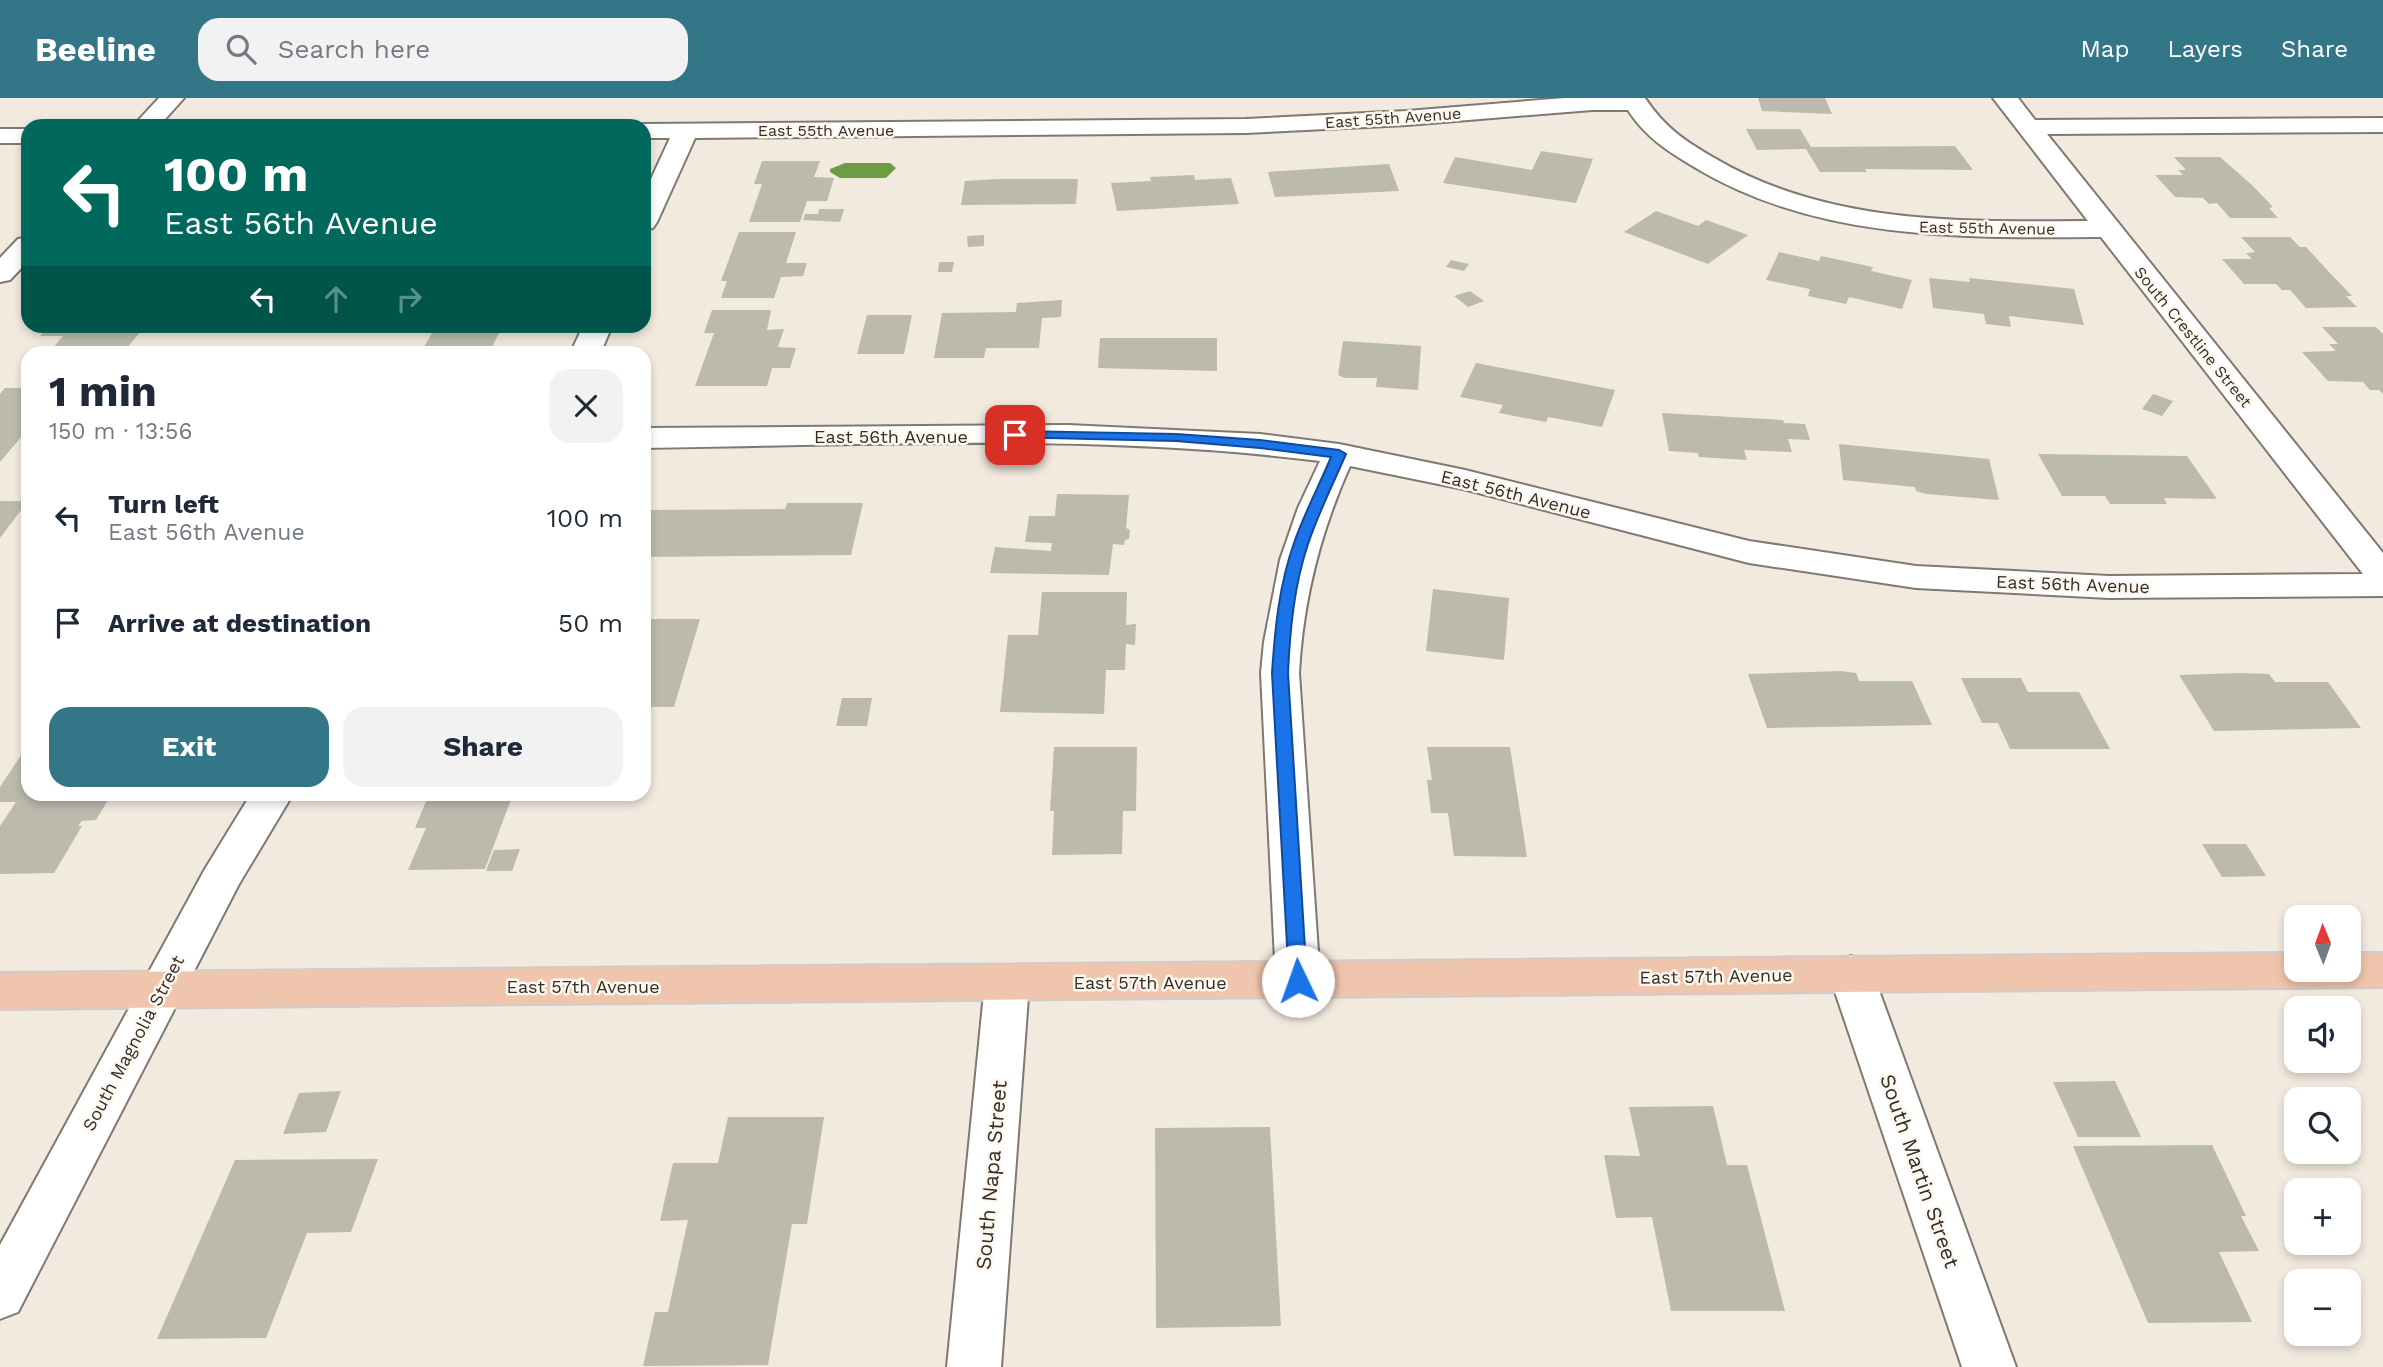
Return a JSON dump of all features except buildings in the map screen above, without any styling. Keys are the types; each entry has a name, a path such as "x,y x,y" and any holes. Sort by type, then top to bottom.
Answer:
{"main road":[{"name":"East 57th Avenue","path":"0,991 2383,970"}],"street":[{"path":"152,119 172,98"},
{"name":"South Crestline Street","path":"2005,98 2383,576"},
{"name":"East 55th Avenue","path":"651,131 1245,126 1407,118 1636,101 1646,121 1697,159 1771,195 1816,209 1865,220 1936,228 2107,229"},
{"path":"2028,127 2383,125"},
{"path":"651,206 685,131"},
{"path":"0,136 21,136"},
{"path":"0,274 21,252"},
{"name":"East 56th Avenue","path":"651,438 1068,434 1260,444 1339,454 1465,480 1749,552 1831,566 2001,583 2109,587 2383,585"},
{"path":"1298,981 1280,673 1282,628 1301,543 1339,454"},
{"name":"South Magnolia Street","path":"0,1295 220,880 268,801"},
{"name":"South Martin Street","path":"1851,975 1989,1367"},
{"name":"South Napa Street","path":"974,1367 1007,983"}],"shaded area":[{"path":"845,163 890,163 896,168 886,178 840,178 830,172 830,169"}],"route":[{"path":"1015,435 1176,438 1260,444 1339,454 1301,543 1282,628 1280,673 1298,981"}]}
